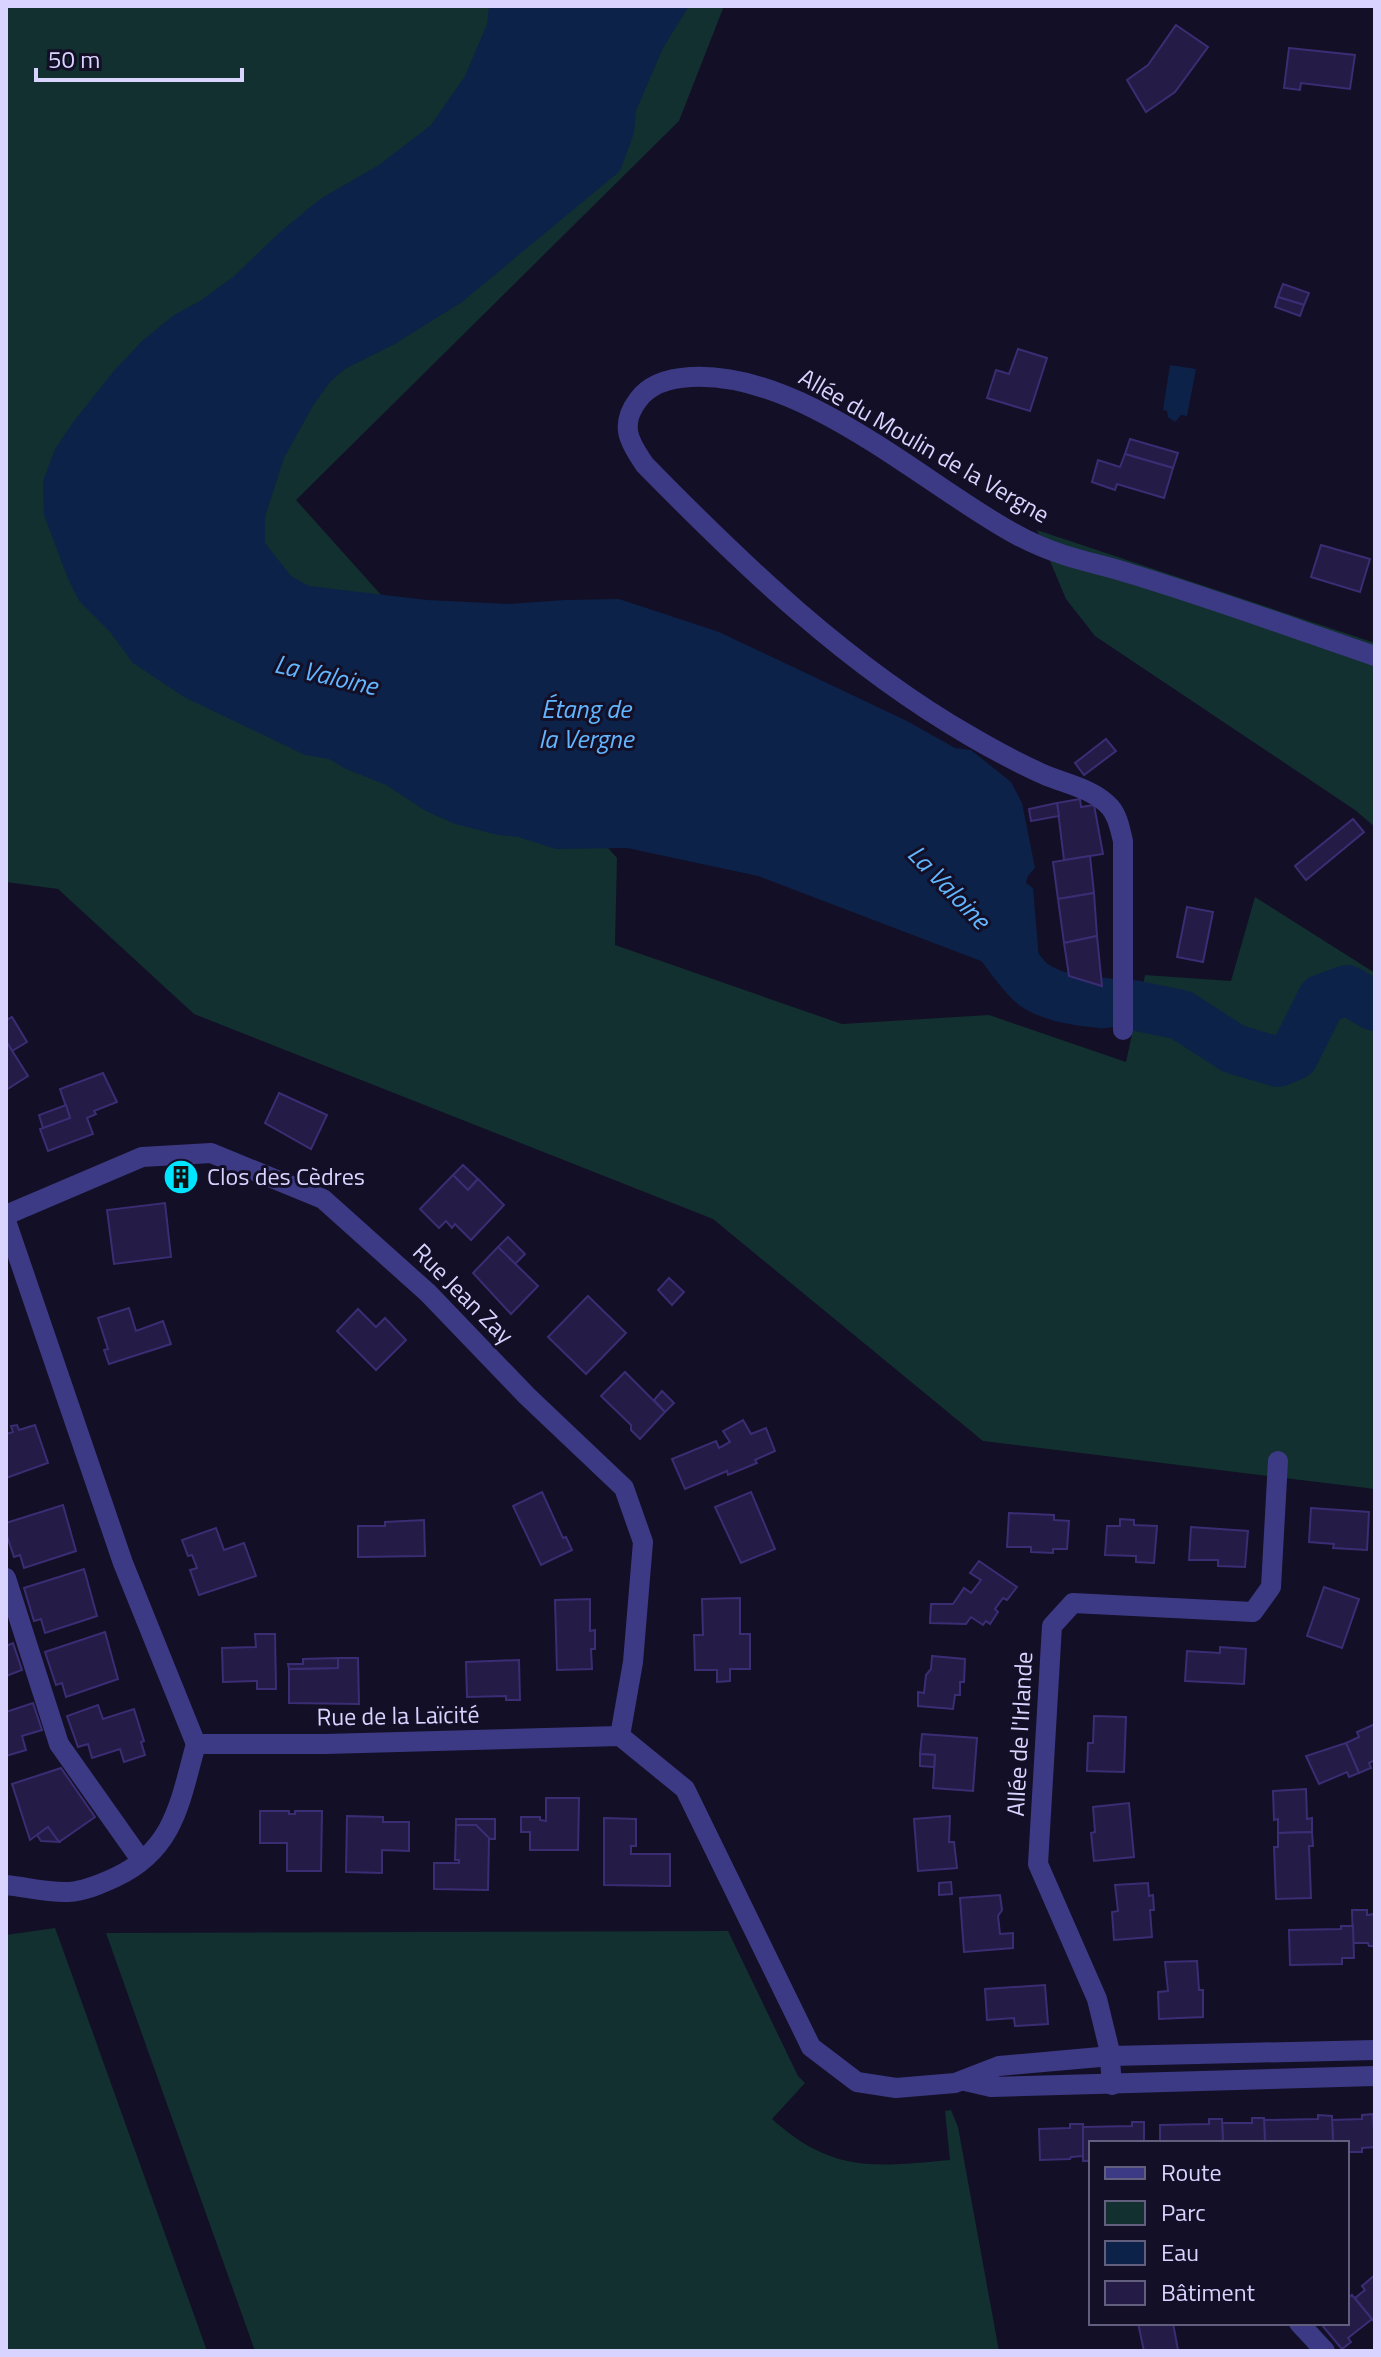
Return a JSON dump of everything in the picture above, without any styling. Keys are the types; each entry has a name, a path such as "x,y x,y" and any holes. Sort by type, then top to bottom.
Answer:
{"street":[{"name":"Allée du Moulin de la Vergne","path":"1123,1030 1123,841 1110,807 1079,788 1045,775 970,736 896,689 807,620 645,465 631,445 627,424 632,407 642,394 662,381 681,377 739,380 782,393 898,458 1010,531 1063,555 1127,572 1375,656"},
{"name":"Rue Jean Zay","path":"6,1218 142,1157 211,1153 323,1199 428,1293 527,1396 624,1488 643,1542 633,1662 620,1736"},
{"path":"6,1218 123,1563 196,1744 178,1810 161,1844 131,1870 98,1885 68,1892 6,1885"},
{"name":"Allée de l'Irlande","path":"1111,2056 1097,1999 1038,1864 1052,1626 1073,1603 1253,1612 1271,1587 1278,1461"},
{"path":"6,1578 59,1744 141,1860"},
{"path":"620,1736 685,1789 811,2047 857,2082 896,2088 965,2081 999,2066 1111,2056 1375,2050"},
{"name":"Rue de la Laïcité","path":"196,1744 325,1744 620,1736"},
{"path":"1111,2056 1112,2085"},
{"path":"965,2081 991,2087 1375,2076"},
{"path":"1301,2325 1325,2351"}],"green space":[{"path":"6,6 724,6 679,121 296,500 617,858 615,945 842,1024 989,1015 1126,1062 1145,975 1231,981 1255,897 1375,973 1375,1489 983,1441 713,1219 194,1014 58,889 6,882"},
{"path":"1037,530 1375,643 1375,827 1355,810 1095,636 1066,599"},
{"path":"55,1928 207,2351 6,2351 6,1935"},
{"path":"728,1931 798,2076 805,2083 772,2119 794,2137 835,2158 855,2162 899,2164 950,2160 945,2111 951,2110 958,2127 999,2351 255,2351 106,1933"}],"water":[{"name":"Étang de la Vergne","path":"489,6 689,6 663,48 636,111 634,133 620,171 462,302 393,345 345,369 330,382 284,458 265,517 265,543 291,576 309,586 427,600 508,604 619,599 719,632 907,721 955,748 971,750 1011,782 1022,803 1035,868 1026,883 1033,888 1039,959 1001,972 981,961 758,876 627,848 556,849 518,837 455,824 426,811 386,785 329,759 305,755 184,697 133,663 110,632 79,601 44,515 43,481 55,449 74,421 142,341 174,315 233,277 320,199 379,165 431,125 465,76 487,24"},
{"path":"1170,365 1196,369 1187,416 1181,415 1175,422 1163,410"},
{"path":"1045,966 1066,977 1106,989 1103,1029 1037,1010 1026,1003 1005,980"},
{"path":"1347,990 1375,1008 1375,1012 1347,997 1335,1001 1297,1063 1287,1068 1272,1069 1230,1056 1188,1026 1131,1012 1133,1005 1181,1015 1234,1049 1278,1062 1294,1055 1322,999"}],"building":[{"path":"1176,25 1208,47 1175,92 1146,112 1127,80 1148,65"},
{"path":"1289,48 1355,55 1350,89 1301,83 1300,90 1284,88"},
{"path":"1283,284 1309,293 1304,305 1278,297"},
{"path":"1278,297 1304,305 1300,316 1275,307"},
{"path":"1018,349 1047,358 1030,411 987,398 996,370 1009,374"},
{"path":"1130,439 1178,453 1173,468 1125,454"},
{"path":"1125,454 1173,468 1164,498 1117,484 1115,490 1092,482 1098,460 1120,467"},
{"path":"1321,545 1370,559 1360,592 1311,577"},
{"path":"1106,739 1116,751 1084,775 1075,763"},
{"path":"1080,799 1081,807 1094,805 1103,854 1064,860 1057,803"},
{"path":"1057,803 1059,816 1031,821 1029,809"},
{"path":"1353,819 1364,832 1306,880 1295,866"},
{"path":"1090,856 1094,893 1058,899 1053,862"},
{"path":"1094,893 1097,936 1064,943 1058,899"},
{"path":"1187,907 1213,912 1203,962 1177,957"},
{"path":"1097,936 1102,986 1069,976 1064,943"},
{"path":"12,1017 27,1042 12,1051 6,1041 6,1020"},
{"path":"6,1041 28,1076 6,1090"},
{"path":"103,1073 117,1102 94,1111 96,1114 87,1118 93,1134 48,1151 40,1129 70,1118 60,1089"},
{"path":"279,1093 327,1115 311,1149 265,1123"},
{"path":"66,1105 70,1118 43,1128 39,1115"},
{"path":"463,1165 478,1179 468,1190 453,1175"},
{"path":"453,1175 468,1190 478,1179 504,1205 471,1240 455,1224 452,1228 446,1221 439,1228 420,1209"},
{"path":"165,1203 171,1257 114,1264 107,1210"},
{"path":"508,1237 525,1254 515,1264 498,1247"},
{"path":"498,1247 538,1286 511,1314 473,1273"},
{"path":"669,1278 684,1292 672,1305 658,1290"},
{"path":"588,1296 626,1333 586,1374 548,1337"},
{"path":"129,1308 136,1331 163,1321 171,1344 109,1364 104,1350 108,1349 98,1318"},
{"path":"358,1309 376,1327 385,1318 406,1340 376,1370 337,1331"},
{"path":"625,1372 665,1412 640,1439 631,1430 631,1425 601,1396"},
{"path":"662,1391 674,1403 665,1412 654,1400"},
{"path":"743,1420 751,1434 766,1428 775,1451 755,1460 757,1463 728,1475 727,1471 685,1489 672,1459 716,1441 719,1448 730,1442 723,1431"},
{"path":"17,1425 19,1430 35,1425 48,1463 6,1478 6,1434 13,1432 11,1426"},
{"path":"542,1492 563,1538 566,1537 572,1550 541,1565 513,1506"},
{"path":"751,1492 775,1549 741,1563 715,1507"},
{"path":"63,1505 76,1551 24,1568 20,1555 14,1557 6,1523"},
{"path":"1311,1508 1369,1512 1367,1550 1333,1548 1334,1544 1309,1542"},
{"path":"1009,1513 1054,1515 1054,1520 1069,1521 1067,1549 1053,1549 1053,1553 1031,1552 1031,1547 1007,1547"},
{"path":"1120,1519 1134,1520 1134,1525 1157,1526 1154,1563 1136,1562 1136,1556 1105,1555 1107,1526 1120,1526"},
{"path":"424,1520 425,1556 358,1557 358,1526 385,1526 385,1522"},
{"path":"1191,1527 1248,1531 1245,1567 1218,1566 1218,1560 1189,1560"},
{"path":"216,1528 224,1550 244,1543 256,1576 199,1595 190,1570 197,1568 182,1540"},
{"path":"979,1561 1017,1587 1007,1600 1003,1598 990,1624 986,1621 983,1625 971,1617 966,1624 930,1623 931,1604 953,1604 964,1588 971,1593 981,1580 970,1573"},
{"path":"84,1569 97,1616 45,1633 41,1619 34,1621 24,1588"},
{"path":"1324,1587 1359,1599 1342,1648 1307,1636"},
{"path":"740,1598 740,1634 750,1634 750,1669 730,1669 730,1681 717,1682 717,1670 695,1670 694,1635 703,1635 702,1599"},
{"path":"590,1599 590,1631 595,1630 595,1649 591,1649 592,1669 557,1670 555,1600"},
{"path":"105,1632 118,1679 66,1697 62,1683 56,1685 45,1652"},
{"path":"255,1634 275,1634 276,1689 257,1689 257,1681 223,1682 222,1648 256,1647"},
{"path":"13,1643 22,1670 6,1676 6,1646"},
{"path":"1220,1647 1246,1649 1244,1684 1185,1681 1187,1651 1220,1653"},
{"path":"932,1656 965,1659 964,1682 960,1682 960,1695 955,1695 953,1709 918,1706 918,1692 924,1693"},
{"path":"338,1658 358,1658 359,1704 289,1703 289,1669 338,1668"},
{"path":"338,1658 338,1668 289,1669 288,1664 303,1664 303,1659"},
{"path":"519,1660 520,1700 506,1700 506,1696 467,1697 466,1662"},
{"path":"33,1703 42,1730 22,1736 26,1750 6,1756 6,1712"},
{"path":"98,1705 103,1719 134,1709 145,1755 124,1762 120,1749 92,1758 88,1744 78,1747 67,1716"},
{"path":"1094,1716 1126,1717 1124,1772 1087,1771 1088,1743 1093,1743"},
{"path":"1375,1724 1375,1760 1369,1763 1371,1768 1359,1773 1346,1743 1359,1737 1357,1732"},
{"path":"922,1734 977,1738 973,1791 933,1788 935,1755 920,1754"},
{"path":"1346,1743 1359,1773 1349,1777 1347,1772 1319,1784 1306,1756"},
{"path":"920,1754 935,1755 934,1767 920,1766"},
{"path":"61,1768 95,1817 59,1842 48,1827 30,1840 12,1784"},
{"path":"1306,1789 1307,1819 1312,1818 1312,1832 1278,1833 1278,1819 1274,1820 1273,1791"},
{"path":"546,1798 579,1798 578,1850 530,1850 530,1832 521,1832 521,1817 540,1817 540,1820 546,1821"},
{"path":"1129,1803 1134,1857 1094,1861 1091,1833 1095,1832 1093,1807"},
{"path":"260,1811 289,1811 289,1814 295,1814 295,1811 322,1811 321,1871 287,1871 287,1843 260,1843"},
{"path":"347,1816 383,1817 383,1822 409,1822 409,1851 382,1850 382,1873 346,1872"},
{"path":"950,1816 949,1842 954,1842 957,1868 918,1871 914,1819"},
{"path":"604,1818 636,1819 636,1846 631,1846 631,1854 670,1854 670,1886 604,1885"},
{"path":"456,1819 495,1819 495,1839 489,1839 476,1825 456,1825"},
{"path":"456,1825 476,1825 489,1838 488,1890 434,1889 434,1863 459,1863 455,1860"},
{"path":"48,1827 59,1842 41,1841 37,1835"},
{"path":"1312,1832 1313,1846 1309,1846 1311,1898 1276,1899 1274,1847 1278,1847 1278,1833"},
{"path":"951,1882 952,1894 939,1895 939,1883"},
{"path":"1148,1883 1149,1896 1153,1895 1154,1910 1150,1910 1152,1937 1114,1940 1112,1912 1118,1911 1115,1885"},
{"path":"1000,1895 1000,1934 1013,1933 1013,1948 964,1952 960,1898"},
{"path":"1352,1910 1367,1910 1367,1915 1375,1914 1375,1946 1353,1943"},
{"path":"1341,1926 1353,1926 1354,1958 1342,1958 1342,1964 1290,1965 1289,1930 1341,1929"},
{"path":"1197,1961 1199,1990 1203,1990 1203,2017 1159,2019 1158,1992 1168,1991 1165,1962"},
{"path":"1045,1985 1048,2024 1015,2026 1014,2018 987,2020 985,1989"},
{"path":"1373,2114 1375,2147 1362,2148 1362,2152 1349,2152 1349,2141 1333,2141 1332,2120 1362,2119 1362,2115"},
{"path":"1318,2115 1332,2116 1333,2141 1265,2141 1264,2120 1318,2119"},
{"path":"1252,2118 1264,2118 1265,2141 1223,2141 1222,2123 1252,2123"},
{"path":"1209,2119 1222,2119 1223,2141 1160,2141 1160,2125 1209,2124"},
{"path":"1132,2122 1144,2122 1144,2141 1089,2141 1089,2161 1083,2161 1083,2127 1132,2126"},
{"path":"1070,2124 1083,2124 1083,2156 1040,2160 1039,2129 1070,2128"},
{"path":"1375,2275 1375,2323 1355,2298 1365,2290 1362,2286"},
{"path":"1352,2295 1372,2319 1348,2338 1351,2342 1342,2349 1322,2325 1349,2325 1349,2297"},
{"path":"1138,2325 1173,2325 1178,2350 1144,2351"}],"waterway":[{"name":"La Valoine","path":"976,911 1034,985 1059,996 1106,1003"},
{"name":"La Valoine","path":"1133,1005 1181,1015 1234,1049 1278,1062 1294,1055 1322,999 1347,990 1375,1006"}],"place":[{"name":"Clos des Cèdres","path":"181,1177"}]}
